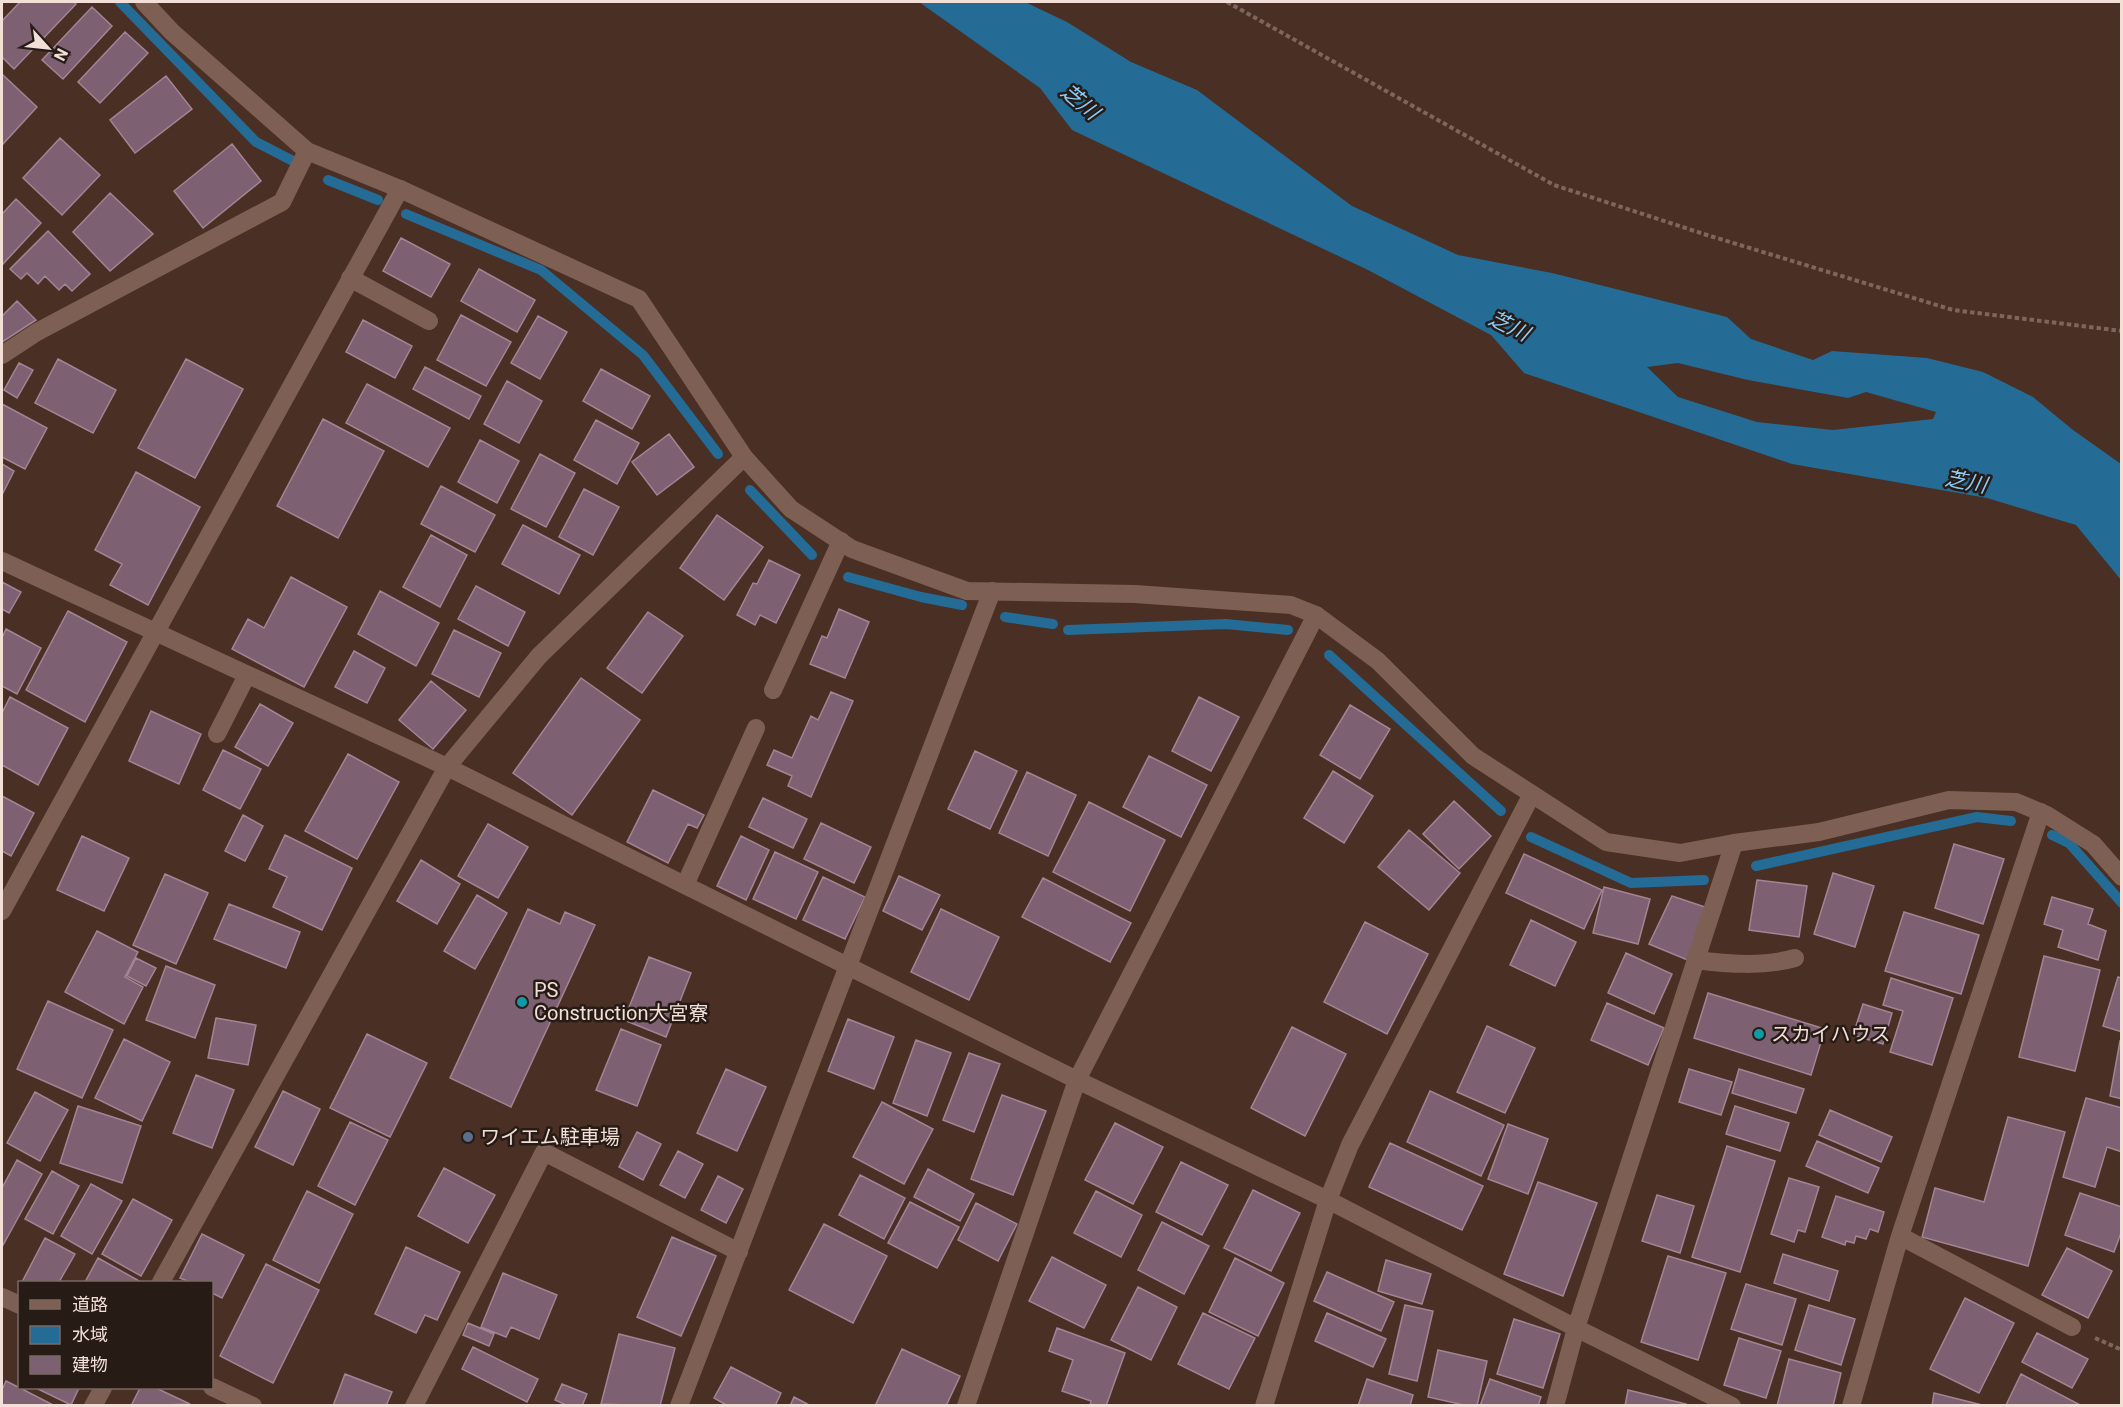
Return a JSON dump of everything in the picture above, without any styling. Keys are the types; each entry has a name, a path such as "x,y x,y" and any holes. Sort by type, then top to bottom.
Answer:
{"street":[{"path":"144,2 172,32 307,151 400,189 639,299 744,457 791,509 852,549 968,591 1135,594 1291,605 1316,615 1378,661 1473,756 1605,842 1680,853 1734,843 1819,832 1949,800 2016,802 2041,812 2093,844 2121,877"},
{"path":"2,355 37,332 282,202 307,151"},
{"path":"2,911 400,189"},
{"path":"350,278 429,321"},
{"path":"161,1281 447,767 539,656 744,457"},
{"path":"774,690 841,541"},
{"path":"2,561 447,767 1077,1080 1328,1200 1732,1406"},
{"path":"680,1406 992,591"},
{"path":"966,1406 1077,1080 1316,615"},
{"path":"217,734 247,675"},
{"path":"685,885 756,728"},
{"path":"1264,1406 1328,1200 1350,1146 1532,794"},
{"path":"1851,1406 1900,1236 2041,812"},
{"path":"1555,1406 1576,1328 1734,843"},
{"path":"1695,960 1730,964 1781,962 1795,958"},
{"path":"414,1406 544,1152 739,1252"},
{"path":"1900,1236 2072,1327"},
{"path":"2,1297 18,1304"},
{"path":"213,1388 253,1406"},
{"path":"93,1406 102,1389"}],"path":[{"path":"1227,2 1554,184 1707,235 1953,310 2121,332"}],"water":[{"name":"芝川","path":"919,2 1025,2 1067,22 1131,62 1197,90 1352,206 1458,255 1552,273 1727,317 1751,339 1813,360 1832,351 1927,358 1983,372 2033,397 2073,430 2121,464 2121,580 2076,525 1987,498 1792,464 1524,373 1491,335 1368,270 1072,130 1040,88","holes":["1678,363 1748,380 1848,398 1866,392 1936,412 1933,419 1833,430 1757,422 1678,397 1647,367"]}],"building":[{"path":"20,2 74,2 76,4 14,69 2,57 2,21"},
{"path":"92,7 112,26 63,79 42,60"},
{"path":"125,32 148,53 100,103 78,82"},
{"path":"2,76 37,107 2,145"},
{"path":"166,76 192,109 135,153 110,120"},
{"path":"60,138 100,175 62,215 23,178"},
{"path":"232,144 261,181 203,228 174,191"},
{"path":"110,193 153,234 110,271 73,232"},
{"path":"16,199 41,223 2,265 2,214"},
{"path":"48,231 90,274 72,291 65,284 59,290 45,276 38,284 27,273 21,279 10,269"},
{"path":"401,238 450,264 431,297 383,271"},
{"path":"479,269 535,300 517,332 461,301"},
{"path":"17,301 36,320 2,342 2,316"},
{"path":"461,315 511,342 486,386 437,360"},
{"path":"538,316 567,332 540,379 511,363"},
{"path":"363,320 412,346 395,378 346,352"},
{"path":"58,359 116,390 93,433 35,403"},
{"path":"186,359 243,389 195,478 138,448"},
{"path":"19,363 33,370 17,398 4,390"},
{"path":"425,367 481,396 469,419 413,389"},
{"path":"601,369 650,396 632,429 583,401"},
{"path":"507,381 542,401 519,443 484,424"},
{"path":"367,384 450,428 428,467 346,423"},
{"path":"2,404 47,428 25,469 2,457"},
{"path":"323,419 384,451 338,538 277,506"},
{"path":"596,420 639,443 617,484 574,460"},
{"path":"669,434 694,467 657,495 632,462"},
{"path":"480,440 519,461 497,503 458,482"},
{"path":"540,454 575,473 546,527 511,509"},
{"path":"2,464 14,471 2,495"},
{"path":"136,472 200,507 148,605 110,585 122,564 95,550"},
{"path":"441,486 495,515 475,552 421,524"},
{"path":"584,489 619,507 593,555 559,537"},
{"path":"717,515 763,547 724,600 680,568"},
{"path":"523,525 580,555 559,594 502,564"},
{"path":"431,535 467,555 440,607 403,587"},
{"path":"769,560 800,575 776,623 760,615 755,625 737,615 753,583 757,584"},
{"path":"291,577 347,607 304,687 232,649 248,619 264,628"},
{"path":"2,582 21,592 9,613 2,609"},
{"path":"476,586 525,612 508,646 458,619"},
{"path":"380,591 439,623 416,666 358,634"},
{"path":"839,609 869,622 845,678 810,664 822,636 827,638"},
{"path":"68,611 127,642 85,722 26,690"},
{"path":"648,612 683,636 642,693 607,668"},
{"path":"6,629 41,648 17,694 2,686 2,638"},
{"path":"454,630 501,653 479,697 432,674"},
{"path":"354,651 385,668 367,703 335,687"},
{"path":"581,678 640,720 572,815 513,773"},
{"path":"431,681 466,710 433,749 399,720"},
{"path":"831,692 853,701 811,797 788,786 792,776 767,765 774,750 792,758 811,716 818,720"},
{"path":"10,697 68,728 38,785 2,765 2,713"},
{"path":"1199,697 1239,717 1211,771 1172,751"},
{"path":"260,704 293,723 268,766 235,747"},
{"path":"1350,705 1390,729 1360,779 1320,755"},
{"path":"151,711 201,734 179,784 129,761"},
{"path":"223,750 261,769 240,809 203,790"},
{"path":"975,751 1017,771 990,829 948,809"},
{"path":"348,754 399,782 357,859 305,831"},
{"path":"1149,756 1207,785 1181,837 1123,807"},
{"path":"1333,771 1373,796 1344,843 1304,818"},
{"path":"1027,772 1076,795 1048,856 999,833"},
{"path":"653,790 704,815 697,828 688,824 668,863 627,842"},
{"path":"2,796 34,813 11,856 2,851"},
{"path":"763,798 807,819 793,848 749,827"},
{"path":"1454,801 1491,836 1459,869 1423,834"},
{"path":"1089,802 1165,840 1130,911 1053,872"},
{"path":"243,815 263,826 245,861 225,851"},
{"path":"821,823 871,847 854,883 804,859"},
{"path":"488,824 528,847 498,898 458,876"},
{"path":"1409,830 1460,873 1429,910 1378,867"},
{"path":"285,835 352,868 322,930 273,907 287,877 269,869"},
{"path":"82,836 129,858 104,911 57,890"},
{"path":"741,836 769,850 746,900 717,886"},
{"path":"1954,844 2004,859 1983,924 1935,908"},
{"path":"775,852 818,872 796,919 753,899"},
{"path":"1524,854 1602,890 1584,929 1506,893"},
{"path":"421,860 460,884 437,924 397,901"},
{"path":"1833,873 1874,886 1855,947 1814,934"},
{"path":"165,874 208,893 176,964 133,945"},
{"path":"899,876 940,895 922,930 883,911"},
{"path":"823,877 865,897 845,939 803,920"},
{"path":"1043,878 1131,923 1110,962 1022,917"},
{"path":"1757,880 1807,886 1799,937 1749,930"},
{"path":"1604,887 1650,899 1638,944 1593,933"},
{"path":"477,895 507,913 475,969 444,951"},
{"path":"1672,896 1708,908 1690,961 1649,944"},
{"path":"2052,897 2093,909 2088,924 2106,931 2098,960 2058,947 2063,930 2044,924"},
{"path":"229,904 300,932 286,968 214,939"},
{"name":"PS Construction大宮寮","path":"528,909 560,924 565,912 595,925 511,1107 450,1078"},
{"path":"941,909 999,937 969,1000 911,972"},
{"path":"1904,912 1979,935 1961,994 1885,971"},
{"path":"1531,920 1576,942 1555,986 1510,965"},
{"path":"1365,922 1428,954 1387,1034 1324,1002"},
{"path":"97,931 138,952 125,977 143,987 124,1024 65,992"},
{"path":"1626,953 1672,974 1654,1014 1608,993"},
{"path":"2044,956 2100,970 2075,1071 2019,1057"},
{"path":"649,957 691,973 666,1037 624,1020"},
{"path":"136,958 156,968 146,986 127,976"},
{"path":"166,966 215,985 195,1038 146,1020"},
{"path":"2118,977 2122,978 2122,1032 2103,1026"},
{"path":"1891,978 1953,998 1932,1065 1890,1052 1903,1011 1883,1005"},
{"name":"スカイハウス","path":"1708,993 1825,1029 1811,1075 1694,1038"},
{"path":"48,1001 113,1030 82,1098 17,1069"},
{"path":"1607,1003 1664,1028 1648,1065 1591,1040"},
{"path":"1863,1004 1892,1013 1883,1044 1853,1035"},
{"path":"216,1018 256,1025 248,1065 208,1058"},
{"path":"848,1019 894,1037 874,1089 828,1071"},
{"path":"1487,1026 1535,1048 1505,1113 1457,1092"},
{"path":"1292,1027 1346,1054 1305,1136 1251,1108"},
{"path":"621,1029 661,1045 637,1106 596,1090"},
{"path":"367,1034 427,1063 390,1137 330,1108"},
{"path":"124,1039 170,1062 142,1121 95,1098"},
{"path":"916,1040 951,1053 927,1116 893,1103"},
{"path":"2120,1041 2122,1042 2122,1099 2110,1096"},
{"path":"969,1053 1000,1064 974,1132 943,1120"},
{"path":"726,1069 766,1087 737,1151 697,1133"},
{"path":"1689,1069 1732,1082 1721,1115 1679,1102"},
{"path":"1739,1069 1804,1089 1796,1113 1732,1093"},
{"path":"196,1075 234,1090 212,1148 173,1133"},
{"path":"283,1091 320,1109 293,1165 255,1147"},
{"path":"1430,1091 1504,1125 1481,1176 1407,1142"},
{"path":"35,1092 68,1110 40,1161 7,1143"},
{"path":"1002,1095 1046,1111 1013,1195 971,1179"},
{"path":"2086,1098 2122,1108 2122,1152 2107,1147 2095,1187 2063,1177"},
{"path":"882,1102 933,1129 904,1184 853,1157"},
{"path":"78,1106 141,1126 122,1183 60,1163"},
{"path":"1735,1106 1789,1123 1780,1151 1726,1134"},
{"path":"1830,1110 1892,1137 1881,1162 1819,1135"},
{"path":"2008,1117 2065,1132 2028,1266 1922,1237 1935,1188 1984,1202"},
{"path":"350,1122 388,1140 355,1205 318,1186"},
{"path":"1115,1123 1163,1147 1133,1204 1085,1180"},
{"path":"1508,1124 1548,1139 1528,1194 1488,1179"},
{"path":"637,1132 661,1144 643,1180 619,1167"},
{"path":"1817,1141 1879,1168 1868,1193 1806,1166"},
{"path":"1390,1143 1483,1186 1462,1230 1369,1187"},
{"path":"1727,1146 1775,1161 1740,1272 1692,1257"},
{"path":"678,1151 703,1164 685,1198 660,1185"},
{"path":"17,1160 42,1174 2,1247 2,1188"},
{"path":"1181,1162 1228,1185 1202,1235 1156,1212"},
{"path":"444,1168 495,1195 468,1243 418,1216"},
{"path":"928,1169 974,1194 960,1221 914,1197"},
{"path":"52,1171 79,1186 53,1234 25,1219"},
{"path":"860,1175 905,1198 884,1239 839,1215"},
{"path":"718,1176 743,1189 726,1223 701,1210"},
{"path":"1789,1178 1819,1187 1805,1232 1798,1230 1794,1242 1771,1234"},
{"path":"1538,1182 1597,1203 1563,1296 1504,1274"},
{"path":"91,1184 122,1201 92,1254 61,1236"},
{"path":"1253,1190 1300,1213 1271,1271 1224,1248"},
{"path":"307,1191 353,1214 319,1283 273,1260"},
{"path":"1096,1191 1142,1215 1121,1257 1074,1233"},
{"path":"2080,1193 2122,1207 2122,1230 2114,1252 2065,1235"},
{"path":"1657,1195 1694,1206 1680,1253 1642,1241"},
{"path":"1836,1196 1884,1212 1878,1232 1870,1229 1866,1239 1856,1236 1854,1243 1846,1241 1845,1245 1822,1237"},
{"path":"133,1199 172,1220 141,1276 102,1254"},
{"path":"910,1202 959,1227 937,1268 888,1243"},
{"path":"976,1203 1017,1224 998,1261 958,1240"},
{"path":"1162,1222 1209,1246 1184,1294 1138,1270"},
{"path":"824,1224 887,1256 853,1323 789,1290"},
{"path":"202,1234 244,1255 222,1298 213,1294 213,1281 188,1281 180,1278"},
{"path":"672,1237 716,1256 681,1336 637,1317"},
{"path":"45,1238 75,1254 60,1281 23,1281"},
{"path":"406,1247 460,1272 437,1320 425,1315 416,1333 375,1314"},
{"path":"2067,1248 2112,1271 2088,1318 2042,1295"},
{"path":"1783,1254 1838,1271 1829,1301 1774,1283"},
{"path":"1668,1256 1726,1273 1698,1360 1641,1342"},
{"path":"1052,1257 1106,1285 1084,1328 1029,1301"},
{"path":"98,1258 139,1281 86,1281"},
{"path":"1235,1258 1284,1283 1258,1336 1209,1312"},
{"path":"1386,1260 1431,1274 1422,1304 1378,1291"},
{"path":"266,1264 319,1290 273,1383 220,1356"},
{"path":"1327,1272 1394,1302 1381,1331 1314,1301"},
{"path":"503,1273 557,1295 539,1339 511,1327 506,1337 481,1327"},
{"path":"1746,1284 1796,1299 1782,1345 1731,1329"},
{"path":"1138,1287 1177,1307 1151,1360 1111,1340"},
{"path":"1965,1298 2014,1323 1979,1393 1930,1369"},
{"path":"1405,1305 1433,1311 1417,1381 1389,1374"},
{"path":"1809,1305 1855,1319 1841,1365 1795,1350"},
{"path":"1203,1313 1255,1338 1229,1389 1178,1364"},
{"path":"1327,1313 1386,1339 1373,1367 1315,1341"},
{"path":"1514,1319 1560,1334 1543,1388 1497,1374"},
{"path":"468,1323 494,1334 489,1346 463,1335"},
{"path":"1057,1328 1125,1353 1106,1406 1090,1406 1091,1401 1062,1391 1073,1360 1049,1351"},
{"path":"2037,1333 2088,1359 2072,1388 2022,1362"},
{"path":"619,1334 675,1348 660,1406 601,1404"},
{"path":"1739,1338 1781,1351 1766,1398 1724,1385"},
{"path":"473,1347 538,1379 527,1402 462,1369"},
{"path":"902,1349 960,1376 946,1406 875,1406"},
{"path":"1438,1350 1487,1361 1477,1406 1428,1397"},
{"path":"1789,1359 1841,1373 1833,1406 1777,1406"},
{"path":"731,1367 781,1393 775,1406 728,1406 714,1398"},
{"path":"345,1374 392,1392 386,1406 333,1406"},
{"path":"2021,1374 2082,1406 2007,1406"},
{"path":"1367,1379 1413,1395 1410,1406 1358,1406"},
{"path":"1490,1379 1541,1397 1538,1406 1480,1406"},
{"path":"6,1381 55,1406 2,1406 2,1390"},
{"path":"562,1384 587,1394 582,1406 568,1406 555,1400"},
{"path":"38,1389 79,1389 71,1405"},
{"path":"140,1389 158,1389 190,1404 131,1406"},
{"path":"1628,1390 1686,1404 1685,1406 1625,1406"},
{"path":"1934,1393 1986,1406 1932,1406"},
{"path":"794,1397 811,1406 790,1406"}],"waterway":[{"path":"120,2 256,142 293,161"},
{"path":"328,180 378,200"},
{"path":"406,214 541,270 643,355 718,454"},
{"path":"750,490 812,555"},
{"path":"848,577 921,597 962,605"},
{"path":"1005,617 1053,624"},
{"path":"1068,630 1226,624 1288,630"},
{"path":"1329,655 1501,811"},
{"path":"1756,866 1977,817 2011,821"},
{"path":"2052,835 2069,843 2122,903"},
{"path":"1531,837 1631,883 1704,880"}],"place":[{"name":"PS Construction大宮寮","path":"522,1002"},
{"name":"スカイハウス","path":"1759,1034"},
{"name":"ワイエム駐車場","path":"468,1137"}]}
